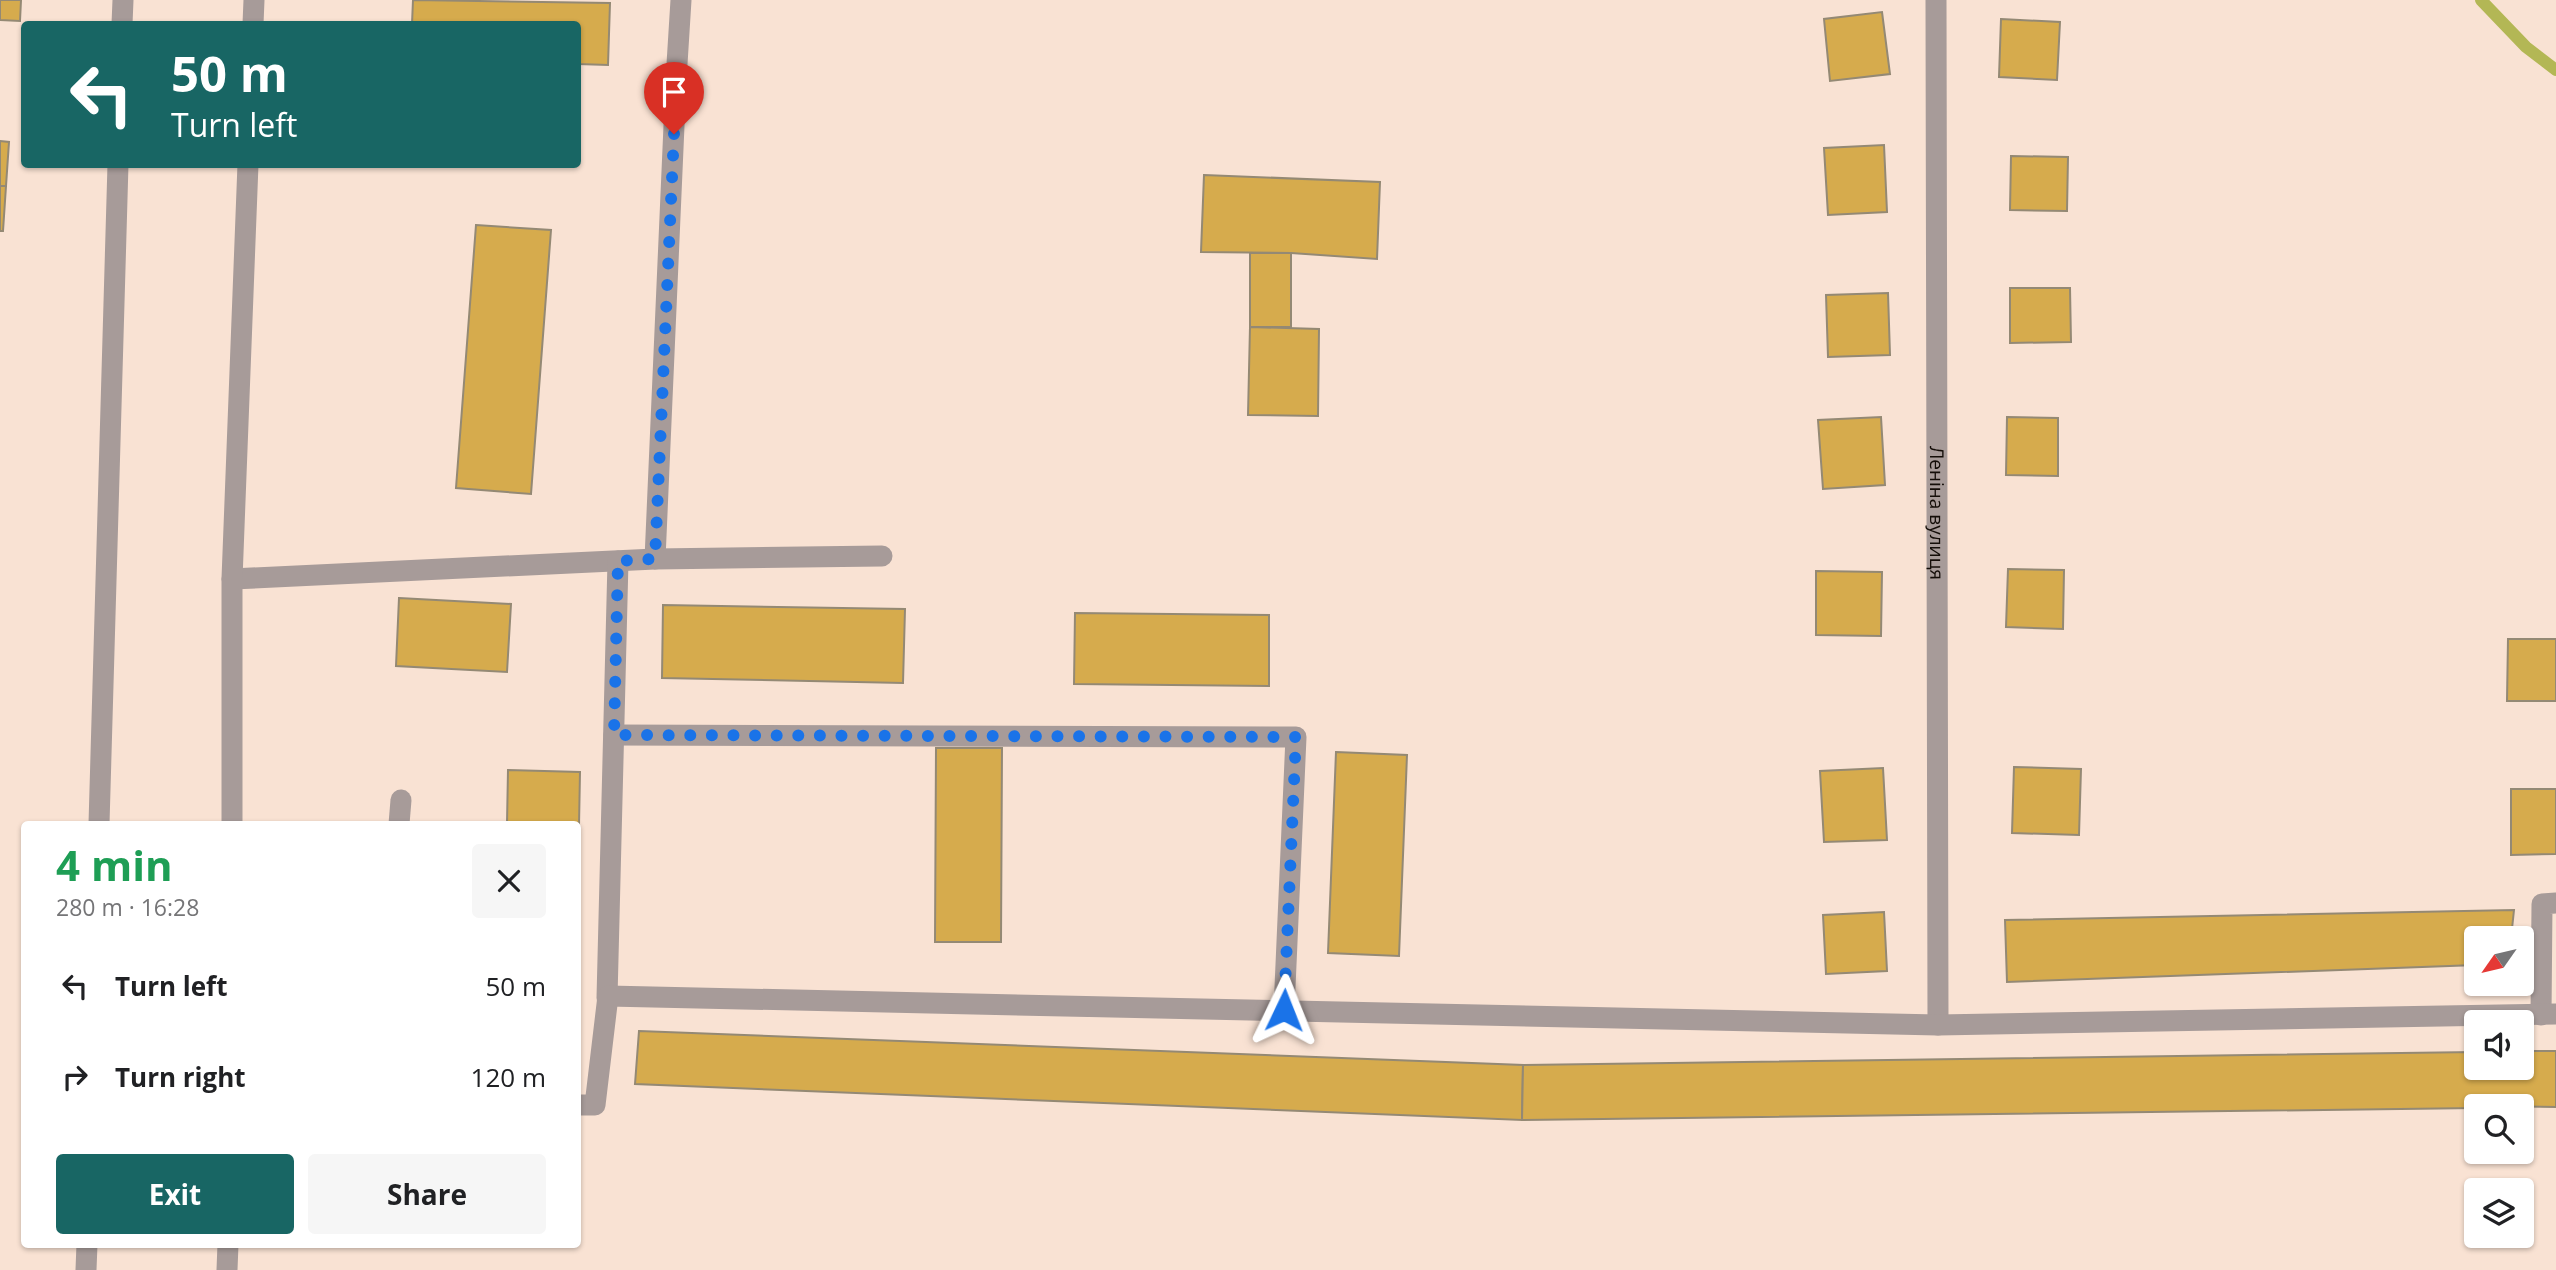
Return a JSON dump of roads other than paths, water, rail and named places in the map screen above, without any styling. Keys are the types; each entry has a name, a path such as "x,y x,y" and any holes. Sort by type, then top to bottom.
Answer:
{"street":[{"path":"122,21 123,0"},
{"path":"253,21 254,0"},
{"path":"655,559 681,0"},
{"name":"Леніна вулиця","path":"1936,0 1938,1025"},
{"path":"99,821 118,168"},
{"path":"232,821 232,579 248,168"},
{"path":"232,579 655,559 882,556"},
{"path":"581,1105 596,1105 607,998 618,561"},
{"path":"614,735 1296,737 1284,1010"},
{"path":"399,821 401,800"},
{"path":"607,998 1938,1025 2548,1014 2542,904 2556,903"},
{"path":"86,1270 87,1248"},
{"path":"227,1270 228,1248"}],"waterway":[{"path":"2481,0 2526,47 2556,70"}]}
